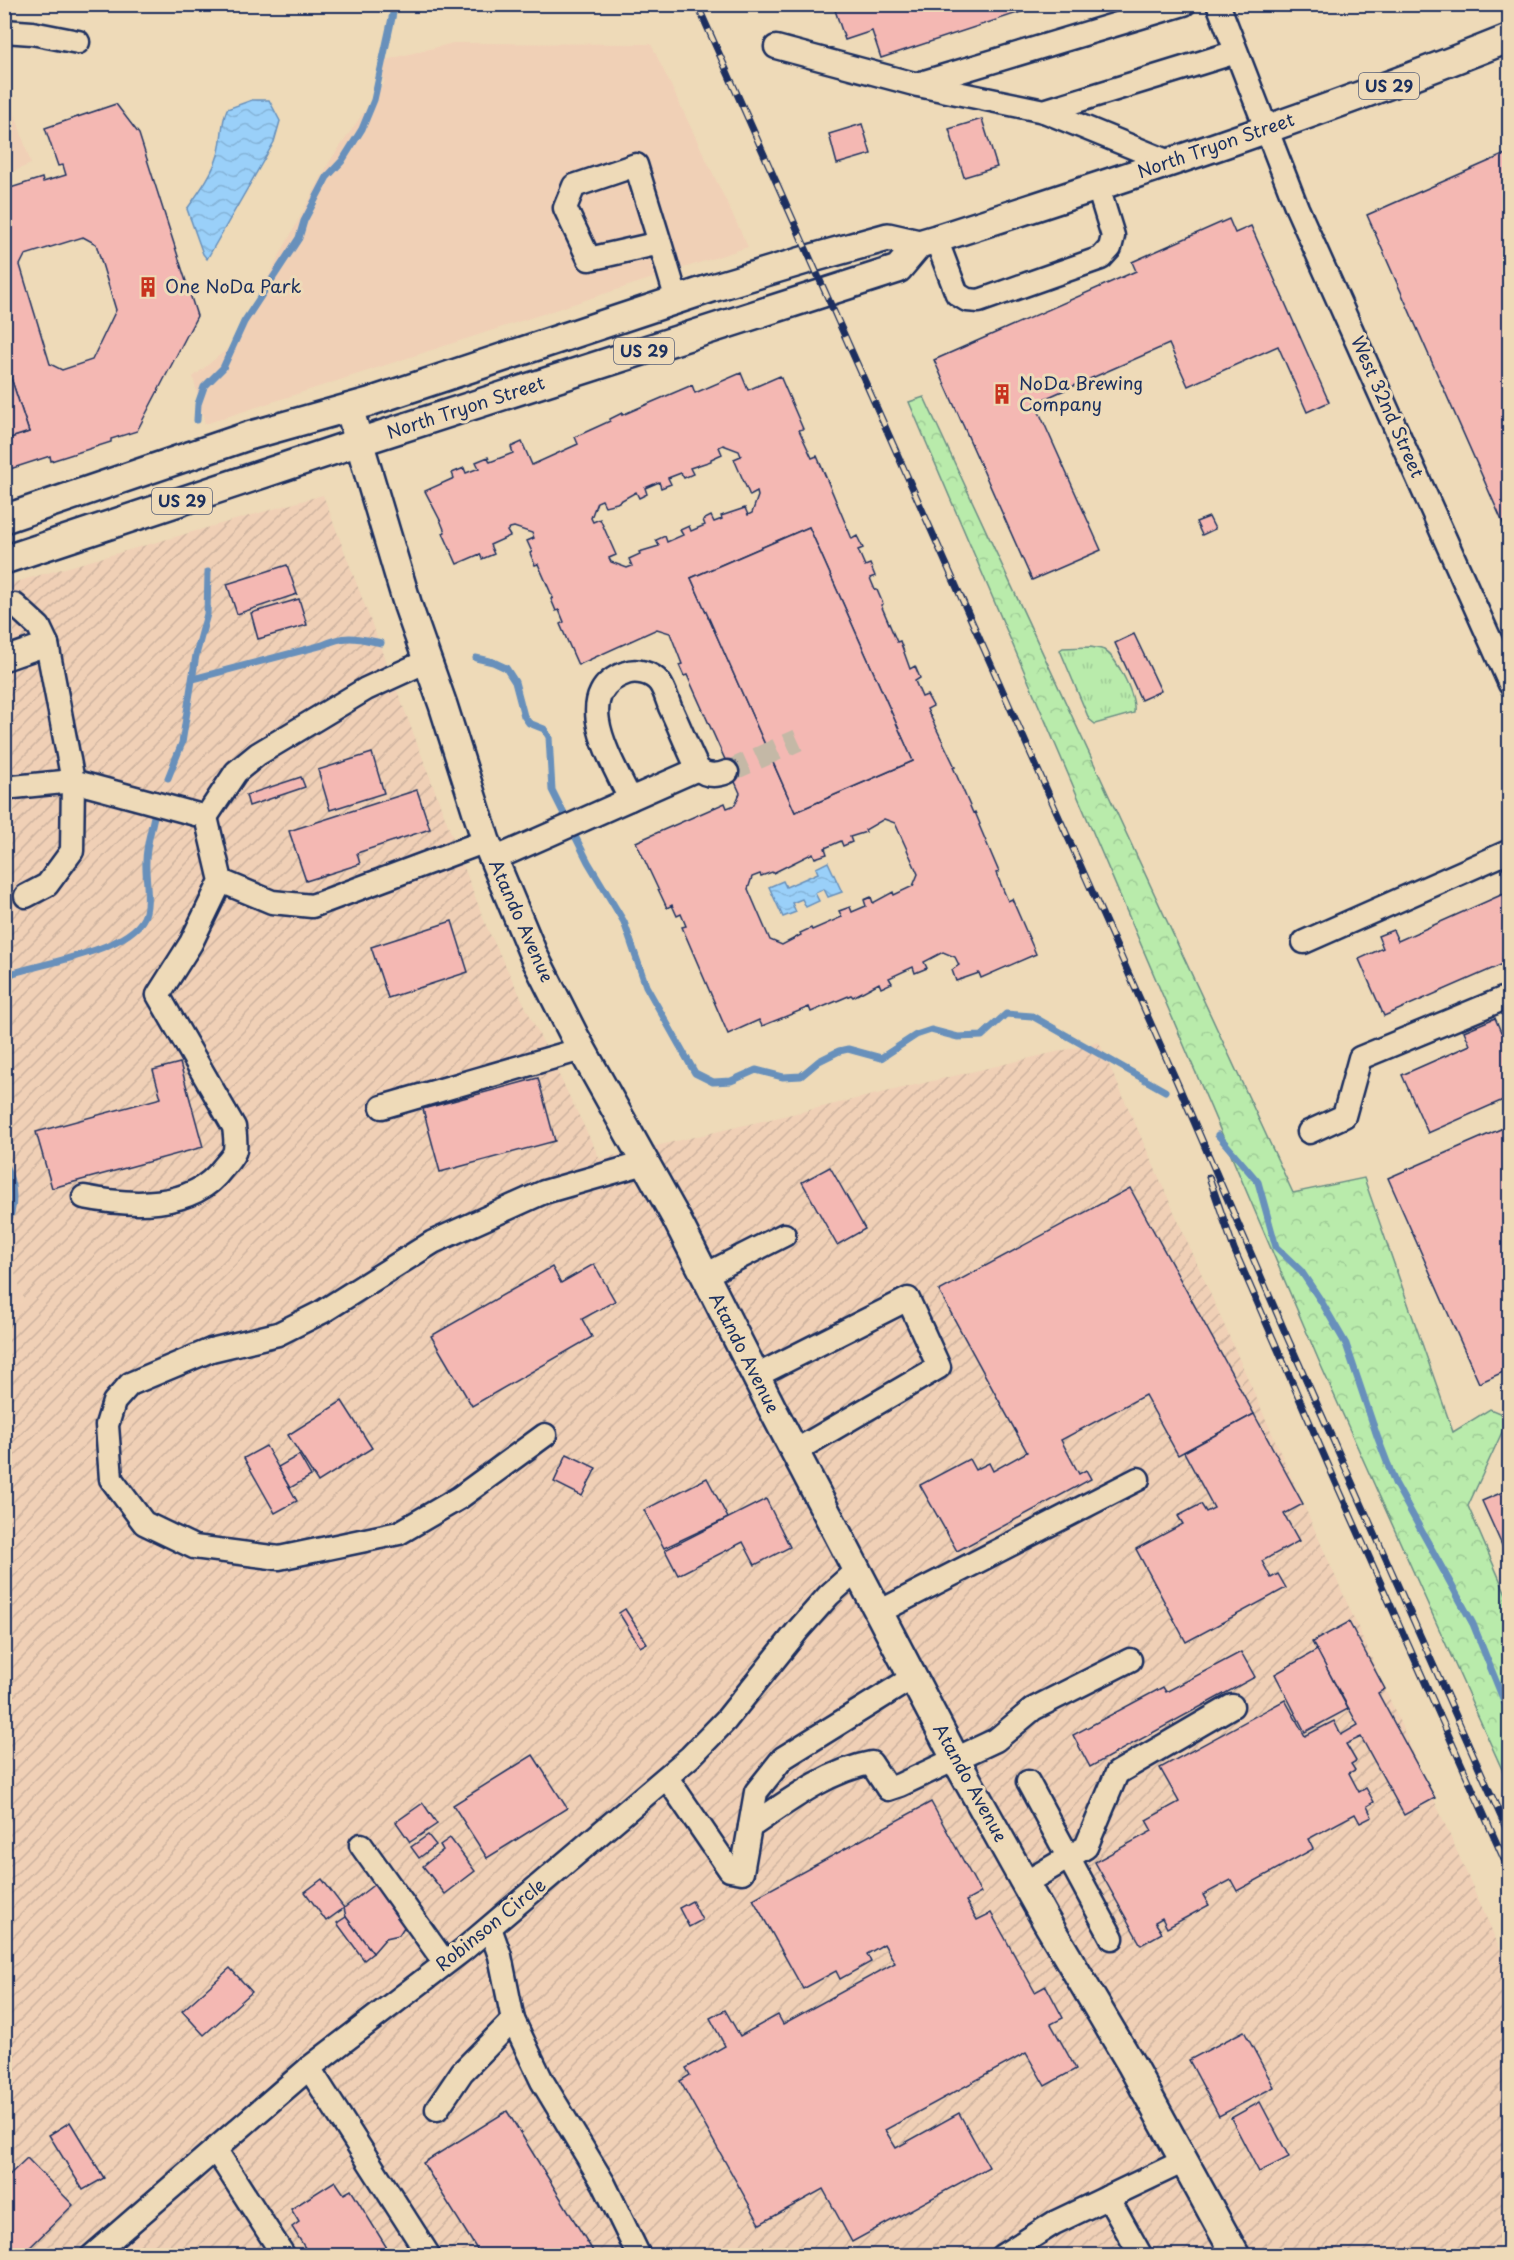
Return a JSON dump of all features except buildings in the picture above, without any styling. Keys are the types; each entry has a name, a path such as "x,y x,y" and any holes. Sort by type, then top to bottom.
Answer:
{"main road":[{"name":"North Tryon Street","path":"4,519 248,436 349,408 809,259 888,237 928,241 1098,187 1418,75 1509,38"},
{"name":"North Tryon Street","path":"4,560 359,442 898,269 928,241"},
{"name":"Atando Avenue","path":"349,408 408,606 490,850 534,956 705,1275 955,1758 1131,2064 1236,2256"}],"street":[{"path":"918,85 1184,4"},
{"name":"West 32nd Street","path":"1218,4 1297,208 1509,684"},
{"path":"4,31 32,33 78,42"},
{"path":"776,47 918,85 1044,111 1169,162"},
{"path":"1044,111 1236,52"},
{"path":"660,243 589,259 565,208 574,186 636,165 660,243 677,300"},
{"path":"928,241 957,294 967,300 979,301 1101,258 1110,249 1113,236 1098,187"},
{"path":"4,605 15,605 39,627 47,644 73,781 72,851 46,885 26,896"},
{"path":"4,659 47,644"},
{"path":"84,1197 112,1203 162,1202 196,1192 214,1180 235,1152 234,1127 158,995 191,943 221,881 206,817 236,772 258,754 366,689 427,661"},
{"path":"630,799 601,734 597,719 600,692 609,682 630,671 640,672 659,681 698,769 704,774 713,775 727,772"},
{"path":"221,881 272,902 312,906 490,850 538,839 698,769"},
{"path":"4,788 73,781 206,817"},
{"path":"1304,942 1509,851"},
{"path":"1309,1132 1344,1116 1360,1058 1509,996"},
{"path":"382,1107 582,1049"},
{"path":"545,1434 459,1498 399,1533 279,1558 194,1546 144,1523 111,1479 107,1425 114,1402 130,1384 211,1350 278,1334 322,1312 434,1242 535,1196 645,1162"},
{"path":"705,1275 784,1235"},
{"path":"756,1376 908,1299 939,1367 795,1450"},
{"path":"879,1612 1137,1479"},
{"name":"Robinson Circle","path":"92,2256 116,2247 216,2149 309,2068 490,1928 667,1778 726,1720 798,1630 829,1595 858,1569"},
{"path":"750,1827 789,1800 850,1767 871,1762 888,1789 996,1740 1033,1709 1130,1660"},
{"path":"667,1778 730,1870 742,1872 756,1792 783,1758 912,1677"},
{"path":"1025,1883 1086,1847 1117,1773 1232,1706"},
{"path":"1028,1782 1112,1938"},
{"path":"361,1845 445,1963"},
{"path":"490,1928 500,1956 513,2020 542,2080 604,2184 639,2256"},
{"path":"436,2109 462,2072 513,2020"},
{"path":"309,2068 429,2256"},
{"path":"216,2149 284,2256"},
{"path":"1002,2256 1054,2223 1184,2161"},
{"path":"1108,2197 1141,2256"}],"shaded area":[{"path":"453,43 651,44 748,247 205,424 193,377 232,345 330,161 384,83 381,61"},
{"path":"4,80 31,164 5,175 4,175"},
{"path":"323,495 487,928 600,1159 1099,1042 1509,1969 1509,2255 5,2255 4,1320 24,1299 5,1246 5,585"},
{"path":"4,1246 24,1299 5,1320 4,1320"}],"green space":[{"path":"924,397 1293,1193 1364,1178 1453,1432 1490,1409 1509,1417 1468,1506 1509,1601 1509,1785 1322,1368 909,402"},
{"path":"1090,647 1104,650 1115,661 1129,688 1134,713 1095,724 1089,719 1060,650"}],"water":[{"path":"252,100 269,100 280,121 274,142 207,259 203,254 187,209 205,183 215,162 220,149 223,121 227,109"},
{"path":"828,862 842,892 828,897 824,889 815,893 819,901 806,907 802,899 792,903 796,912 783,917 769,887 783,881 786,887 818,873 816,868"}],"waterway":[{"path":"197,420 198,404 204,387 223,368 244,322 299,238 304,221 327,177 342,161 362,129 374,100 395,4"},
{"path":"168,778 182,743 196,655 207,614 208,572"},
{"path":"193,679 339,639 358,639 381,643"},
{"path":"476,658 506,668 515,682 524,716 529,723 544,729 549,737 552,790 588,862 624,922 646,986 695,1073 713,1082 731,1081 756,1070 783,1077 801,1076 819,1061 839,1051 848,1049 881,1058 916,1035 931,1030 958,1037 982,1036 1006,1014 1032,1016 1165,1091"},
{"path":"4,976 106,946 125,937 139,925 147,906 146,855 154,816"},
{"path":"1218,1135 1258,1182 1276,1247 1301,1271 1346,1344 1395,1483 1473,1624 1510,1716"},
{"path":"4,1163 13,1196 11,1213 4,1229"}],"tunnel":[{"path":"727,772 798,740"}],"railway":[{"path":"697,4 1510,1837"},
{"path":"1209,1177 1234,1249 1510,1873"}],"place":[{"name":"One NoDa Park","path":"148,287"},
{"name":"NoDa Brewing Company","path":"1002,394"}]}
